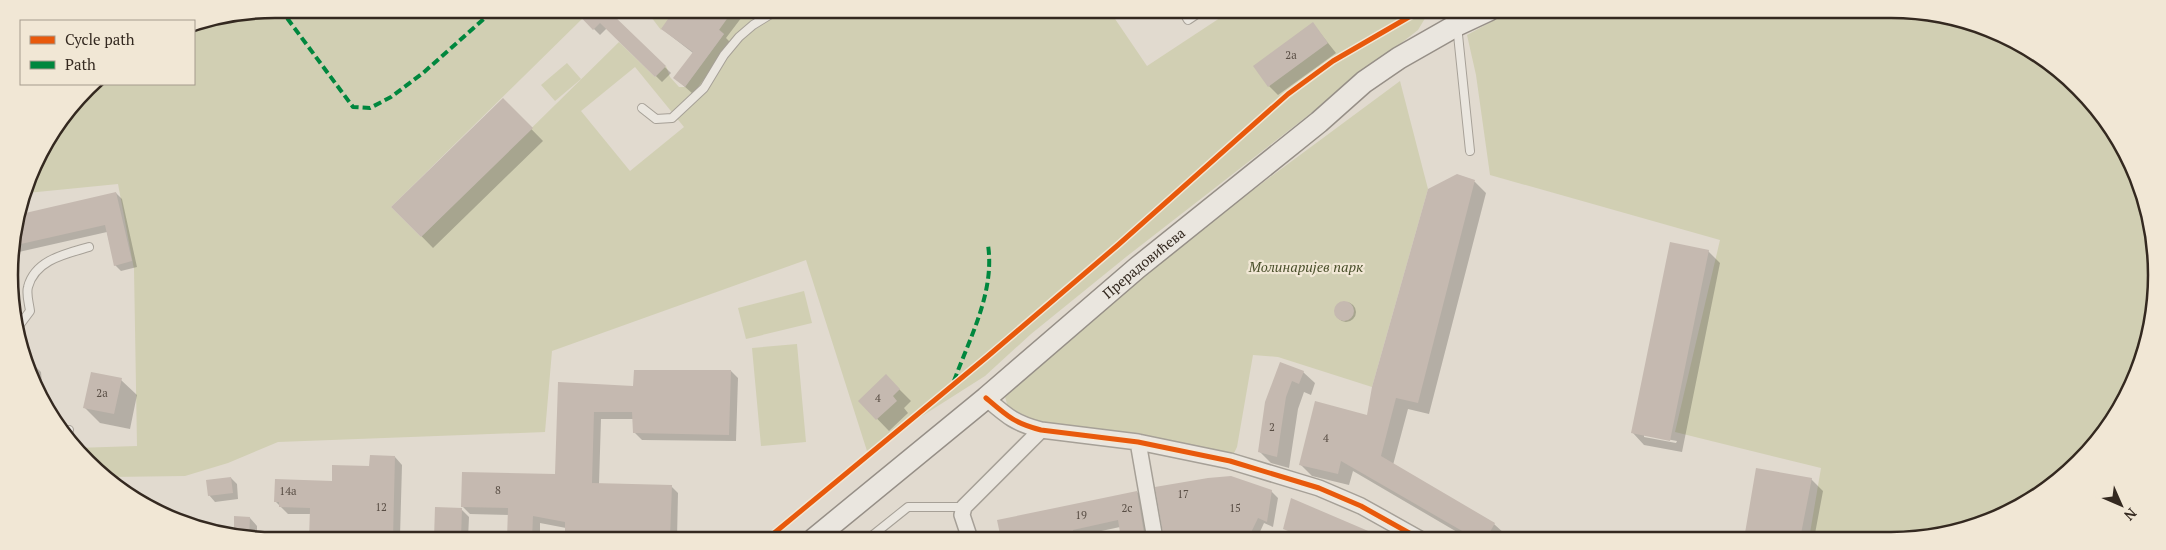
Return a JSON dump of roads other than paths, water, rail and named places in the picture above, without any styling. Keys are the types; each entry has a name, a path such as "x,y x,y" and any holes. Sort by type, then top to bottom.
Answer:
{"main road":[{"name":"Прерадовићева","path":"823,532 986,398 1137,268 1319,122 1364,82 1454,18"}],"street":[{"path":"986,398 1012,420 1041,430 1138,442 1230,461 1319,488 1361,506 1407,532"},
{"path":"968,532 962,516 964,507 1041,430"},
{"path":"1138,442 1154,532"}],"lane":[{"path":"642,108 656,119 672,118 704,88 724,55 739,37 752,25 765,18"},
{"path":"1454,18 1470,151"},
{"path":"22,322 30,311 28,288 35,270 58,256 89,247"},
{"path":"876,532 908,506 964,507"}],"park label":[{"name":"Молинаријев парк","path":"1306,267"}]}
